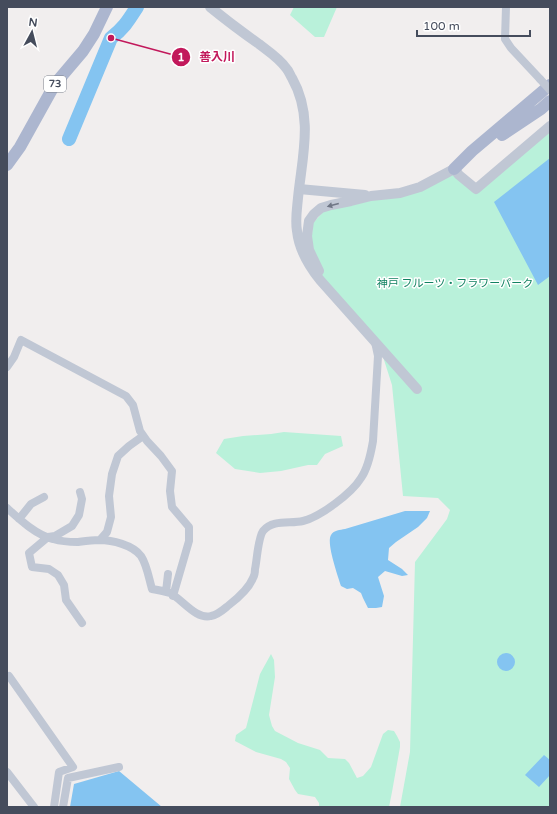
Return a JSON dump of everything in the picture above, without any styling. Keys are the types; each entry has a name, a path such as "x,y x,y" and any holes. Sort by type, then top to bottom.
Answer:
{"main road":[{"name":"73","path":"7,165 20,147 56,84 83,51 94,34 107,7"},
{"path":"509,125 532,94 547,80"},
{"path":"454,169 472,151 509,125 550,92"},
{"path":"509,125 541,109 550,101"}],"street":[{"path":"210,7 274,56 286,68 296,85 302,102 305,136 296,219 299,244 303,256 309,266 417,389"},
{"path":"506,7 505,39 511,48 547,80 550,92"},
{"path":"334,295 325,283 309,250 307,236 309,221 321,208 371,196 400,193 420,187 454,169 476,189 550,126"},
{"path":"299,189 371,196"},
{"path":"7,367 14,357 21,340 126,396 133,405 140,431 147,441 162,456 172,471 170,491 172,507 189,527 189,541 170,594"},
{"path":"7,508 19,519 40,534 52,539 76,542 100,540 119,543 129,547 141,556 145,564 152,589 170,594 203,616 211,616 221,611 232,602 247,588 254,577 260,536 264,530 273,524 304,521 318,515 343,497 361,478 371,455 373,441 378,356 375,342"},
{"path":"100,540 106,532 111,517 109,496 112,474 118,456 143,436"},
{"path":"80,492 82,499 79,515 72,526 55,536 48,537 29,553 32,567 49,569 58,574 64,585 66,600 82,623"},
{"path":"19,519 31,504 44,497"},
{"path":"168,574 170,594"},
{"path":"9,676 73,767 59,772 54,807"},
{"path":"63,807 68,778 119,767"},
{"path":"7,772 34,807"}],"green space":[{"path":"294,7 337,7 324,37 315,37 290,15"},
{"name":"神戸 フルーツ・フラワーパーク","path":"550,130 550,807 400,807 410,752 415,562 447,519 450,510 438,498 403,496 392,385 377,338 321,276 310,258 313,223 324,211 410,192 454,169 477,191"},
{"path":"284,432 341,436 343,446 325,454 317,465 308,465 281,471 260,473 235,469 216,453 224,439"},
{"path":"271,654 274,660 275,677 269,715 275,731 298,743 320,750 328,758 345,759 349,763 357,778 363,776 371,767 383,734 388,730 394,731 400,742 400,747 389,807 319,807 319,803 315,797 298,794 295,790 289,779 290,768 286,762 281,759 256,752 235,741 236,735 246,728 260,674"}],"water":[{"path":"550,158 550,276 538,285 494,202"},
{"path":"405,511 430,511 427,518 418,527 389,548 388,560 408,575 402,576 385,571 378,577 384,596 382,607 368,608 361,593 353,588 347,589 341,586 331,552 331,535 337,530"},
{"path":"506,653 512,656 515,662 512,668 506,671 500,668 497,662 500,656"},
{"path":"544,755 550,760 550,775 539,787 525,775"},
{"path":"119,771 162,807 70,807 74,784"}],"waterway":[{"path":"69,139 111,38 126,24 137,7"}],"place":[{"name":"善入川","path":"111,38"}]}
